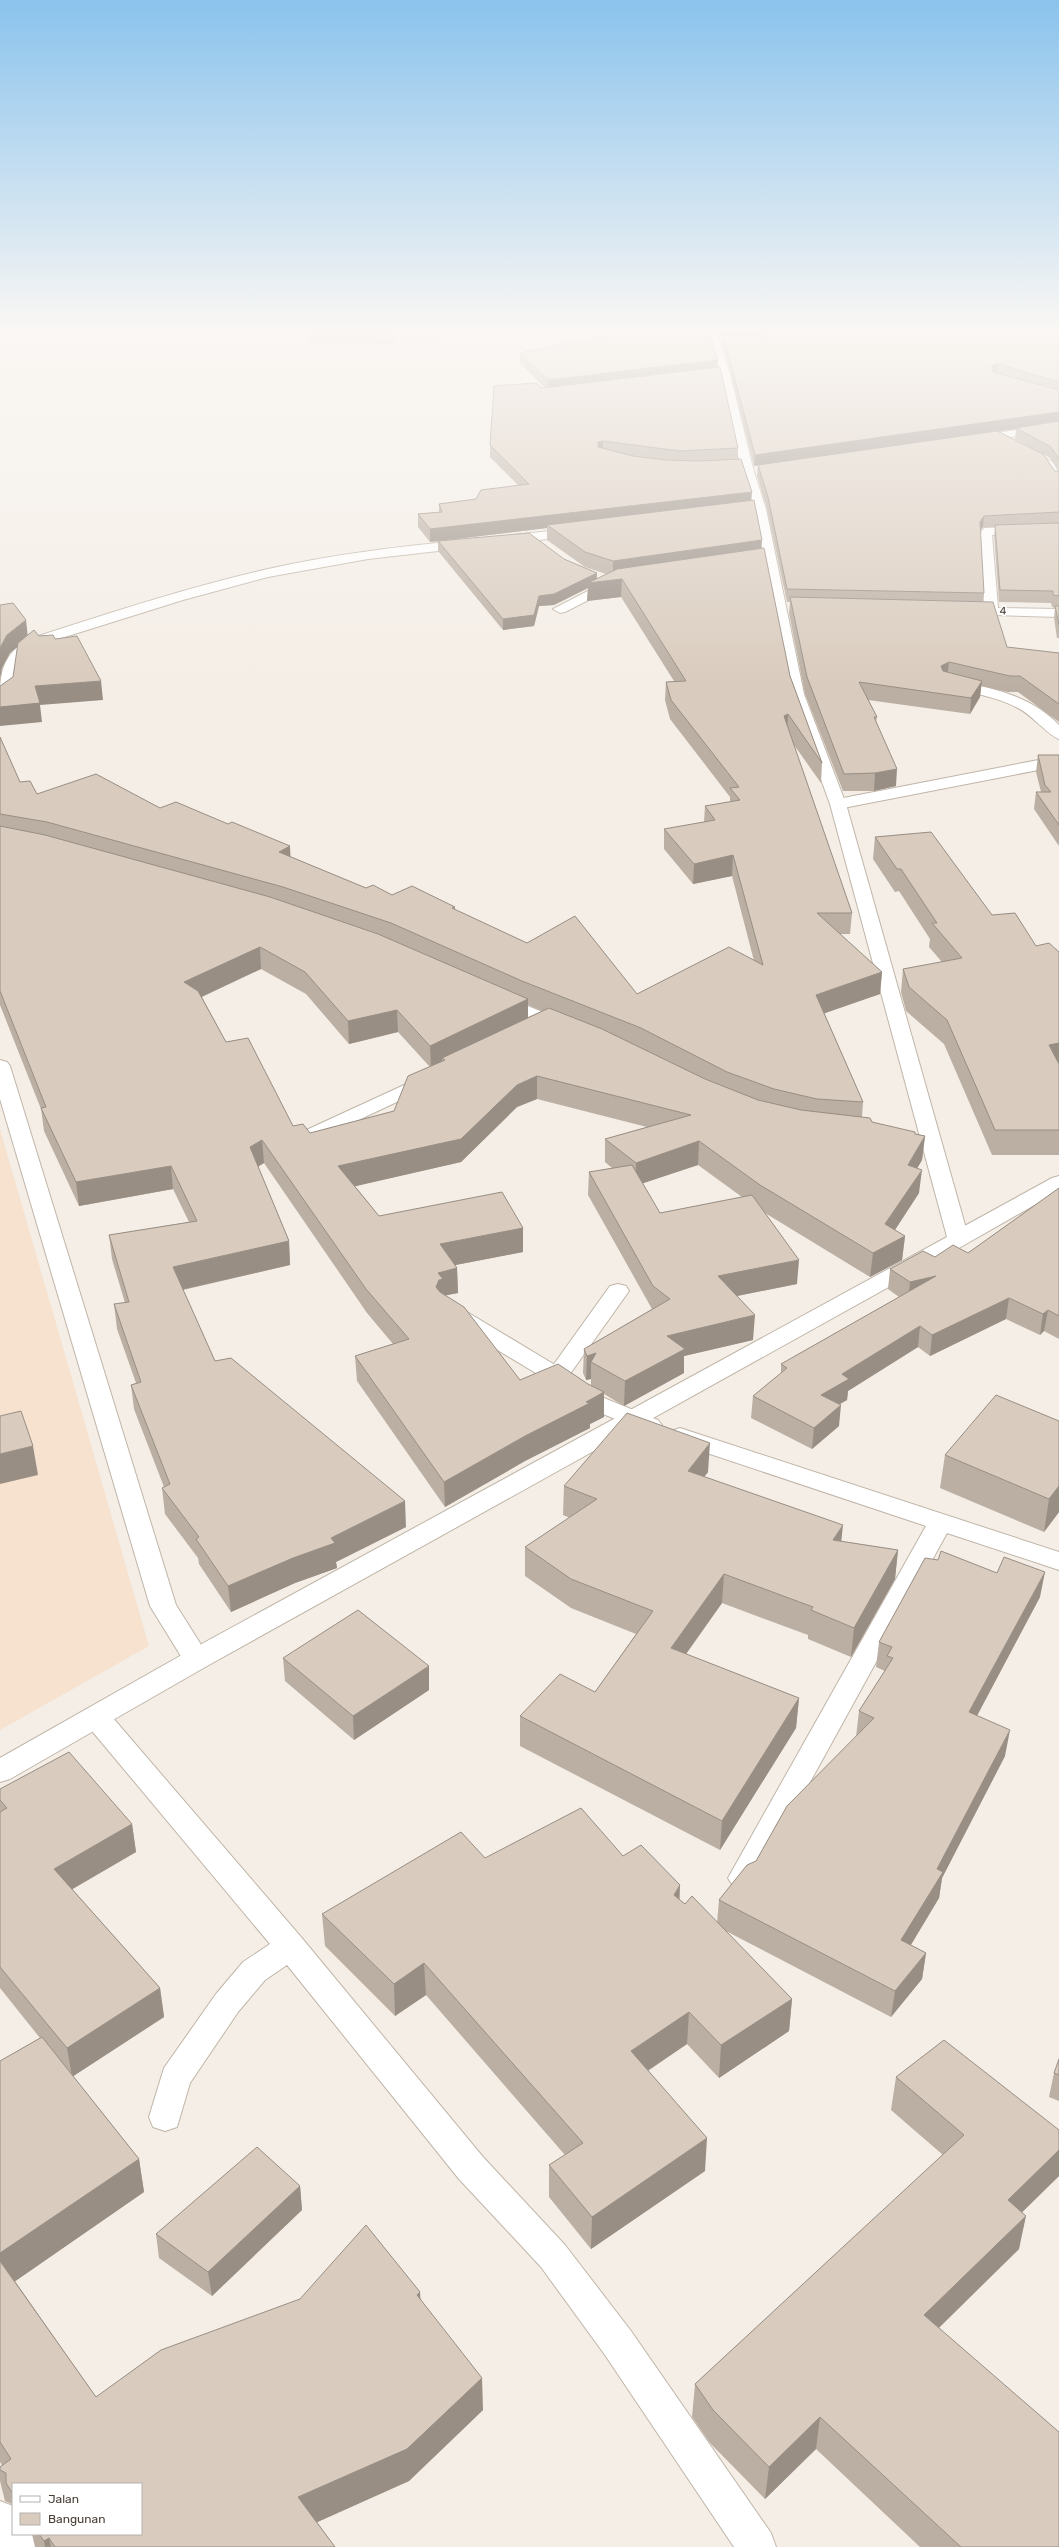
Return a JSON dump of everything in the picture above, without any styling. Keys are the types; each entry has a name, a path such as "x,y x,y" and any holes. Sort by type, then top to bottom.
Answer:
{"street":[{"path":"742,450 748,468 752,510 762,560 788,607 797,694 838,804 923,1137 958,1239"},
{"path":"1024,450 1047,462 1059,478"},
{"path":"991,611 986,534 988,532 1059,529"},
{"path":"0,701 7,696 9,687 8,666 15,653 31,643 221,585 316,563 414,549 587,530"},
{"path":"532,537 544,546"},
{"path":"594,578 613,582"},
{"path":"560,609 613,582 627,580"},
{"name":"4","path":"952,610 1059,613"},
{"path":"947,683 1003,694 1044,716 1059,734"},
{"path":"838,804 1059,761"},
{"path":"481,992 580,1033"},
{"path":"527,1031 548,1021"},
{"path":"0,1066 163,1606 197,1659"},
{"path":"309,1136 444,1072"},
{"path":"0,1771 97,1718 197,1659 633,1420 1059,1182"},
{"path":"557,1376 618,1290"},
{"path":"449,1310 557,1376 596,1403 633,1420 1059,1561"},
{"path":"743,1878 941,1522"},
{"path":"97,1718 290,1946 471,2168 553,2256 618,2343 757,2547"},
{"path":"165,2117 175,2078 227,2003 254,1971 290,1946"},
{"path":"0,2520 19,2547"}],"shaded area":[{"path":"0,1129 149,1646 0,1730"}],"building":[{"path":"495,450 609,450 633,456 666,460 700,461 741,459 752,492 430,529 418,514 442,512 439,504 476,499 481,490 529,484"},
{"path":"671,450 702,450 680,451"},
{"path":"754,450 791,450 755,455"},
{"path":"864,450 1035,450 1043,454 1055,471 1059,471 1059,512 984,516 980,522 984,593 787,589 768,497 758,465"},
{"path":"1053,450 1059,450 1059,459"},
{"path":"754,500 762,540 613,561 585,552 547,525"},
{"path":"1059,523 1059,596 1053,595 1053,591 1000,590 995,525"},
{"path":"529,533 564,559 597,573 554,594 539,596 534,615 503,619 438,541"},
{"path":"764,548 790,676 822,763 788,714 784,716 852,913 817,913 882,972 816,995 863,1102 817,1099 774,1089 727,1072 641,1028 522,981 391,923 283,887 47,822 0,814 0,737 20,782 30,781 37,794 96,774 160,808 176,802 228,824 232,822 290,846 279,852 366,888 373,885 392,895 412,886 455,907 452,908 527,943 575,916 637,994 729,947 763,965 733,855 694,864 664,829 715,820 705,806 740,800 730,788 739,787 671,700 666,682 686,681 622,579 588,583 617,569"},
{"path":"790,597 993,602 1007,647 1059,653 1059,704 1020,676 1010,676 949,662 941,666 943,671 982,681 971,698 859,682 877,717 874,717 897,769 875,773 844,774 807,677"},
{"path":"13,603 26,620 7,635 0,648 0,605"},
{"path":"1055,606 1059,606 1059,625"},
{"path":"34,630 39,636 53,635 55,639 77,636 101,681 35,686 40,703 0,707 0,686 13,677 18,643"},
{"path":"1038,755 1059,755 1059,825 1036,792 1051,792 1045,785"},
{"path":"0,826 45,835 270,897 378,934 528,999 430,1046 397,1010 348,1021 305,972 260,947 184,982 198,991 226,1042 248,1038 293,1126 303,1124 310,1133 394,1111 408,1076 445,1060 442,1058 549,1008 602,1029 705,1079 758,1100 801,1110 870,1118 872,1122 915,1132 915,1134 925,1136 908,1165 922,1170 885,1224 905,1236 873,1253 760,1185 699,1141 636,1163 605,1139 691,1115 537,1076 517,1085 461,1139 338,1166 379,1216 502,1192 523,1228 440,1244 457,1268 438,1273 443,1279 439,1280 436,1287 440,1292 464,1307 520,1380 558,1364 588,1384 604,1392 586,1402 590,1403 525,1436 444,1482 355,1356 409,1339 366,1289 262,1140 250,1147 289,1241 173,1267 215,1361 231,1358 405,1501 331,1538 335,1543 293,1558 228,1586 196,1539 199,1537 162,1488 170,1484 131,1385 141,1382 114,1304 129,1302 109,1235 197,1221 171,1166 76,1182 41,1108 46,1107 0,991"},
{"path":"931,832 992,915 1015,913 1036,946 1049,943 1059,952 1059,1043 1049,1045 1059,1064 1059,1130 995,1130 947,1020 909,987 903,969 962,958 932,923 937,923 901,869 897,869 875,837"},
{"path":"632,1165 660,1213 752,1195 799,1260 718,1276 755,1315 667,1336 685,1349 625,1381 591,1362 596,1353 587,1356 584,1349 670,1299 653,1286 589,1172"},
{"path":"1059,1188 1059,1316 1048,1310 1043,1314 1009,1298 932,1335 920,1326 842,1374 849,1379 821,1395 841,1405 814,1428 753,1396 787,1368 781,1364 936,1276 910,1282 890,1269 923,1251 935,1257 953,1245 968,1253"},
{"path":"996,1395 1059,1421 1059,1486 1049,1499 945,1455"},
{"path":"21,1411 33,1446 0,1454 0,1416"},
{"path":"627,1413 710,1443 688,1471 843,1525 833,1540 898,1550 854,1628 811,1610 813,1607 724,1574 671,1648 799,1698 722,1821 520,1716 560,1674 595,1692 653,1611 571,1579 525,1547 597,1499 564,1486"},
{"path":"941,1551 997,1573 1004,1557 1045,1572 969,1712 1010,1730 937,1869 943,1872 901,1940 926,1953 895,1991 719,1900 747,1865 756,1861 787,1806 874,1718 859,1711 893,1658 887,1656 892,1647 879,1642 925,1558 938,1560"},
{"path":"358,1610 429,1666 353,1716 283,1658"},
{"path":"69,1752 132,1824 54,1869 160,1988 67,2048 0,1967 0,1812 7,1808 0,1800 0,1789"},
{"path":"581,1808 623,1856 641,1845 680,1885 674,1895 685,1904 692,1896 792,1999 721,2045 689,2012 631,2051 707,2138 592,2217 549,2165 583,2143 424,1963 394,1984 322,1914 461,1832 485,1858"},
{"path":"42,2037 139,2159 0,2253 0,2061"},
{"path":"944,2040 1059,2130 1059,2150 1008,2200 1026,2216 924,2315 1059,2432 1059,2547 961,2547 820,2417 769,2467 713,2410 695,2384 964,2135 896,2077"},
{"path":"1059,2059 1059,2075 1054,2073"},
{"path":"257,2147 300,2186 208,2272 156,2234"},
{"path":"366,2225 420,2292 417,2295 482,2378 407,2449 298,2497 335,2547 55,2547 49,2538 44,2541 40,2535 142,2535 142,2483 12,2483 12,2492 6,2483 6,2473 0,2470 0,2467 11,2459 0,2442 0,2261 96,2397 161,2350 300,2299"}]}
